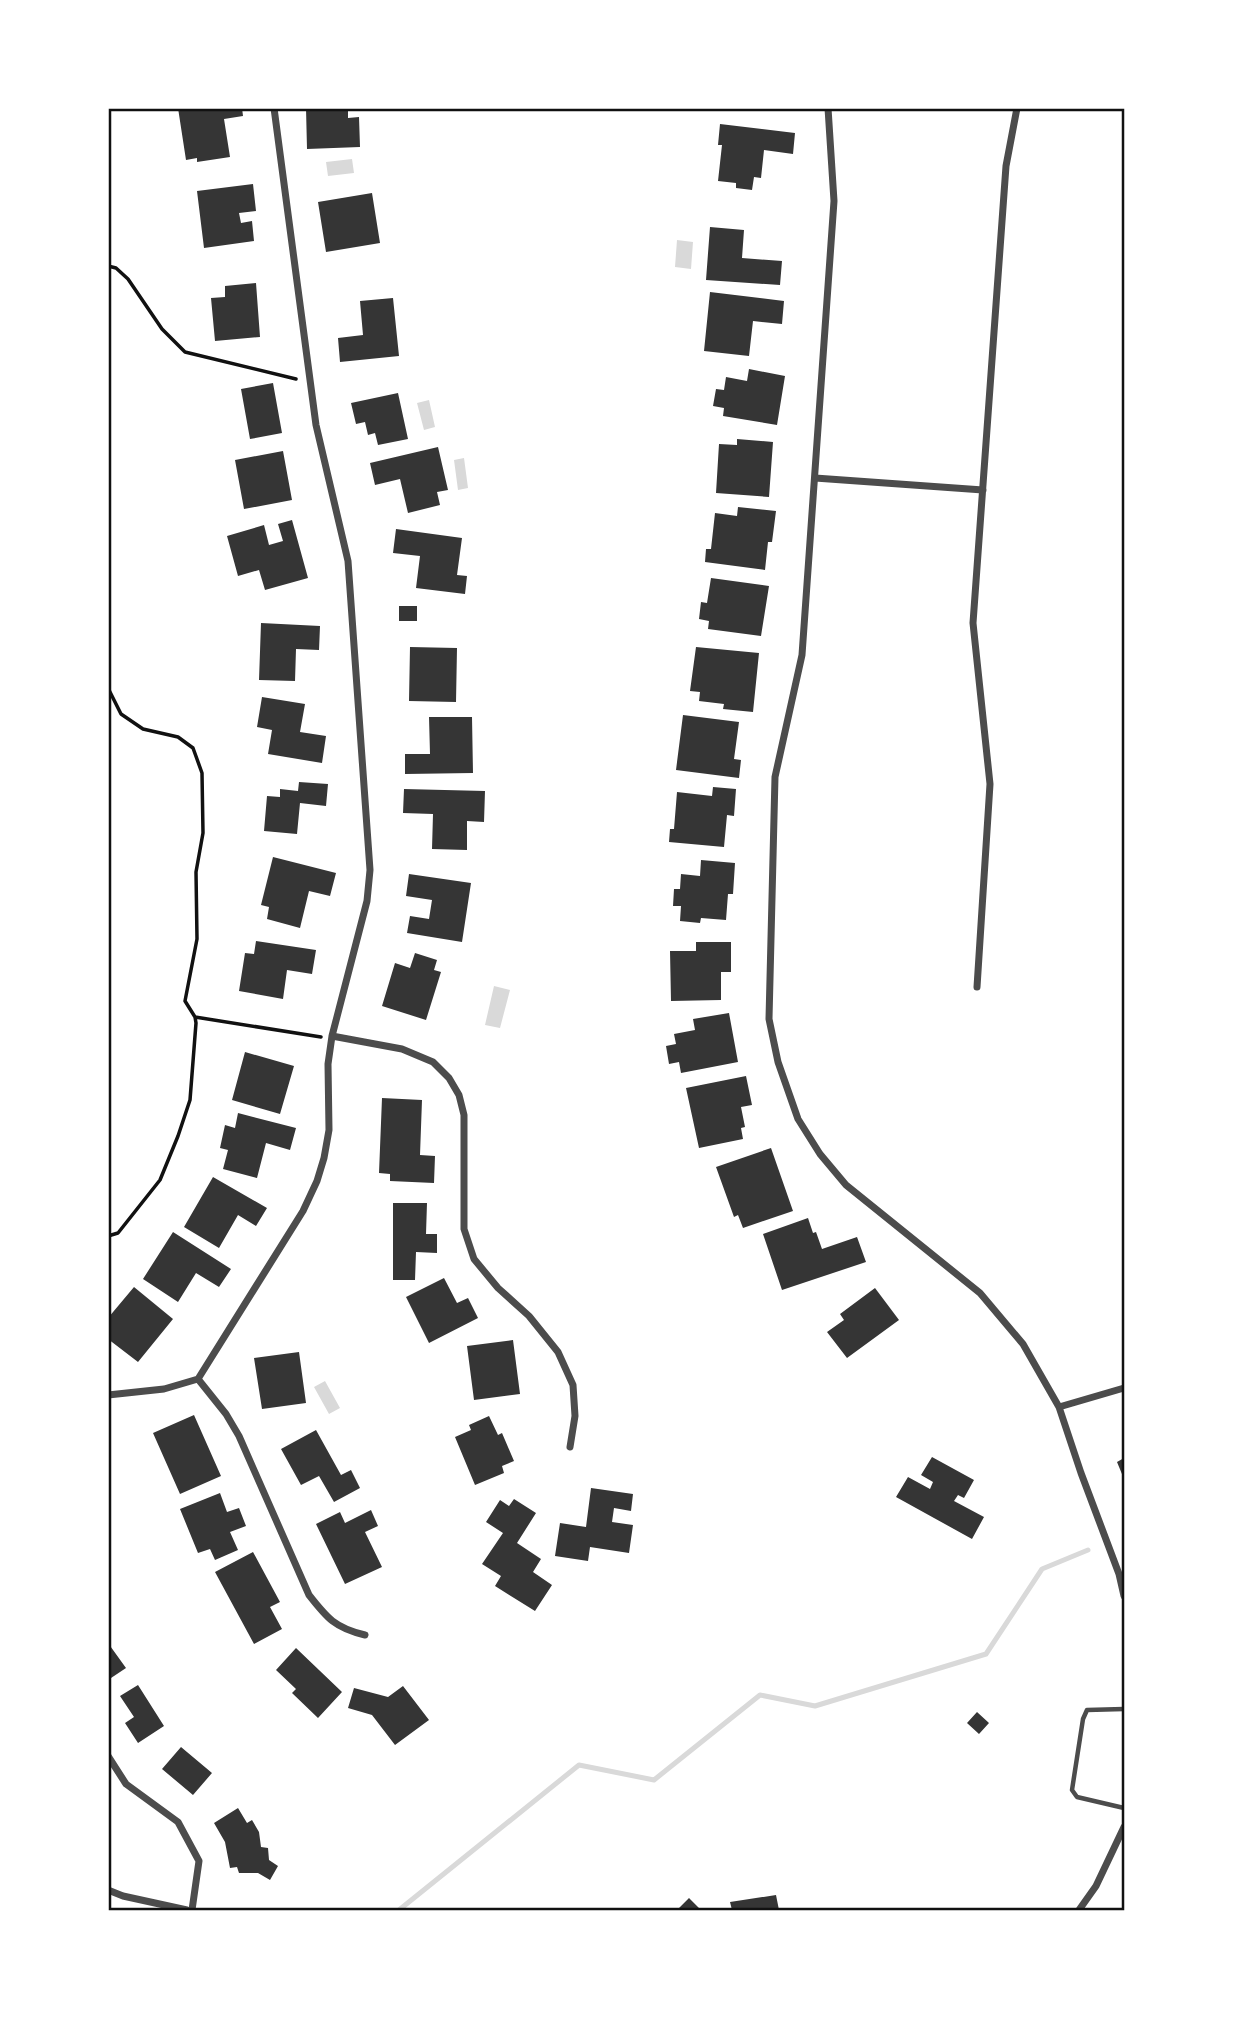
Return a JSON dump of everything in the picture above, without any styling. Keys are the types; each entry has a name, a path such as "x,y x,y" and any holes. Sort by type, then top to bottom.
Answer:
{"street":[{"path":"108,1395 164,1389 198,1379 303,1211 324,1158 329,1130 328,1064 332,1036 367,901 370,870 348,561 316,425 274,108"},
{"path":"828,108 834,201 802,655 775,777 769,1018 778,1062 798,1119 820,1154 846,1185 980,1293 1023,1344 1059,1407 1125,1596"},
{"path":"977,987 990,784 973,624 1006,166 1017,108"},
{"path":"815,478 983,490"},
{"path":"332,1036 402,1049 433,1062 449,1077 459,1095 464,1115 464,1229 474,1259 498,1288 529,1316 558,1352 573,1385 575,1416 570,1447"},
{"path":"198,1379 226,1414 239,1436 309,1595 327,1617 345,1630 365,1635"},
{"path":"1059,1407 1125,1388"},
{"path":"108,1756 126,1784 178,1822 199,1861 189,1910 123,1896 108,1890"},
{"path":"1079,1910 1096,1886 1125,1828"}],"lane":[{"path":"1125,1709 1087,1710 1083,1719 1072,1790 1077,1797 1125,1808"}],"path":[{"path":"108,266 116,268 128,279 162,330 184,352 296,379"},
{"path":"108,688 121,714 143,729 177,737 193,748 202,773 204,832 196,872 197,939 185,1001 195,1017 190,1100 160,1180 118,1233 108,1236"},
{"path":"195,1017 322,1037"}],"shaded area":[{"path":"352,159 354,173 328,176 326,162"},
{"path":"677,240 693,242 691,269 675,267"},
{"path":"429,400 435,427 424,430 417,403"},
{"path":"464,458 468,488 458,490 454,460"},
{"path":"494,986 510,990 500,1028 485,1025"},
{"path":"325,1381 340,1408 329,1414 314,1387"}],"building":[{"path":"178,108 242,108 243,116 224,119 230,157 197,162 197,158 186,160"},
{"path":"306,108 348,108 348,118 359,117 360,147 307,149"},
{"path":"720,124 795,133 793,154 764,150 761,178 754,177 752,190 736,188 736,183 718,181 722,145 718,145"},
{"path":"253,184 256,211 239,213 241,223 252,221 254,241 204,248 197,191"},
{"path":"372,193 380,243 326,252 318,202"},
{"path":"710,227 744,230 742,258 782,261 780,285 706,280"},
{"path":"256,283 260,337 215,341 211,298 225,297 225,286"},
{"path":"710,292 784,301 782,324 753,321 749,356 704,351"},
{"path":"393,298 399,356 340,362 338,338 363,335 360,301"},
{"path":"749,369 785,376 777,425 723,416 724,408 713,406 716,389 724,390 726,377 747,381"},
{"path":"273,383 282,433 250,439 241,389"},
{"path":"398,393 408,439 378,445 375,433 368,435 365,422 356,424 351,403"},
{"path":"737,439 773,442 769,497 716,493 719,444 737,445"},
{"path":"438,447 448,490 437,492 440,505 408,513 400,479 375,485 370,463"},
{"path":"283,451 292,500 244,509 235,460"},
{"path":"738,507 776,511 772,542 768,542 765,570 705,562 706,549 711,549 715,513 737,516"},
{"path":"292,520 308,578 265,590 259,570 238,576 227,536 264,525 269,545 283,541 278,524"},
{"path":"396,529 462,538 457,575 467,576 465,594 416,588 420,556 393,553"},
{"path":"711,578 769,586 761,636 708,629 709,621 699,619 701,602 707,603"},
{"path":"399,606 417,606 417,621 399,621"},
{"path":"261,623 320,626 319,650 296,649 295,681 259,680"},
{"path":"410,647 457,648 456,702 409,701"},
{"path":"696,647 759,653 753,712 723,709 724,704 699,701 700,692 690,691"},
{"path":"262,697 305,704 300,732 326,736 322,763 268,754 272,730 257,727"},
{"path":"683,715 739,722 734,759 741,760 739,778 676,770"},
{"path":"429,717 472,717 473,773 405,774 405,754 430,754"},
{"path":"299,782 328,784 326,806 300,803 297,834 264,831 267,796 280,797 280,789 298,791"},
{"path":"713,787 736,789 734,816 727,815 724,847 669,842 670,829 674,829 677,792 712,796"},
{"path":"404,789 485,791 484,822 467,821 467,850 432,849 433,814 403,813"},
{"path":"273,857 336,873 330,896 309,891 300,928 267,919 269,907 261,905"},
{"path":"701,860 735,863 733,894 728,894 726,920 701,918 700,923 680,921 681,906 673,906 674,889 680,889 681,874 700,876"},
{"path":"409,874 471,883 462,942 407,933 410,916 429,919 432,900 406,896"},
{"path":"256,941 316,950 312,974 287,970 283,999 239,991 245,953 254,954"},
{"path":"696,942 731,942 731,972 721,972 721,1000 671,1001 670,951 696,951"},
{"path":"415,953 437,960 434,970 441,972 426,1020 382,1006 395,963 410,968"},
{"path":"729,1013 738,1062 681,1073 679,1062 669,1064 666,1046 676,1044 674,1034 695,1030 693,1019"},
{"path":"245,1052 294,1066 280,1114 232,1100"},
{"path":"746,1076 752,1105 741,1107 745,1127 741,1128 743,1139 699,1148 686,1088"},
{"path":"382,1098 422,1100 420,1155 435,1156 434,1183 390,1181 390,1174 379,1173"},
{"path":"238,1113 296,1128 290,1150 266,1143 257,1178 223,1169 228,1150 220,1148 225,1125 235,1128"},
{"path":"771,1148 793,1211 743,1228 738,1215 734,1217 716,1167"},
{"path":"213,1177 267,1208 256,1226 238,1215 219,1248 184,1227"},
{"path":"393,1203 427,1203 426,1234 437,1234 437,1253 416,1252 415,1280 393,1280"},
{"path":"808,1218 822,1249 857,1237 866,1262 782,1290 763,1234"},
{"path":"173,1232 231,1269 219,1287 196,1273 178,1302 143,1279"},
{"path":"444,1278 457,1303 468,1298 478,1318 429,1343 406,1297"},
{"path":"134,1287 173,1319 138,1362 108,1339 108,1318"},
{"path":"875,1288 899,1320 847,1358 827,1332 844,1320 840,1314"},
{"path":"513,1340 520,1394 474,1400 467,1346"},
{"path":"299,1352 306,1403 262,1409 254,1358"},
{"path":"194,1415 221,1476 180,1494 153,1433"},
{"path":"489,1416 498,1435 502,1433 514,1461 502,1466 504,1473 475,1485 455,1437 471,1430 469,1425"},
{"path":"316,1430 341,1475 351,1470 360,1488 334,1502 319,1476 301,1485 281,1449"},
{"path":"932,1457 974,1480 964,1498 958,1495 954,1501 984,1517 972,1539 896,1497 908,1477 930,1489 933,1482 921,1475"},
{"path":"1124,1458 1124,1479 1117,1462"},
{"path":"591,1488 633,1494 631,1511 614,1508 612,1522 633,1525 629,1553 590,1547 588,1561 555,1556 560,1523 586,1527"},
{"path":"220,1493 227,1512 239,1508 246,1526 230,1532 238,1550 215,1560 210,1549 198,1553 180,1509"},
{"path":"514,1499 536,1513 517,1543 541,1559 533,1572 552,1585 535,1611 495,1586 501,1576 482,1564 503,1533 486,1522 500,1500 509,1506"},
{"path":"371,1510 378,1526 365,1532 382,1567 345,1584 316,1524 340,1512 345,1523"},
{"path":"253,1552 280,1602 270,1607 282,1629 254,1644 215,1572"},
{"path":"108,1643 126,1668 108,1680"},
{"path":"296,1648 342,1692 318,1718 292,1693 296,1689 276,1670"},
{"path":"138,1685 164,1726 138,1743 125,1723 134,1717 120,1696"},
{"path":"403,1686 429,1720 395,1745 372,1715 348,1708 354,1688 388,1697"},
{"path":"977,1712 989,1723 979,1734 967,1723"},
{"path":"181,1747 212,1773 193,1795 162,1769"},
{"path":"238,1808 247,1823 252,1820 259,1832 261,1847 268,1848 269,1860 278,1866 270,1880 258,1873 239,1873 237,1867 230,1868 225,1842 214,1823"},
{"path":"776,1895 779,1910 732,1910 730,1902"},
{"path":"689,1898 701,1910 677,1910"}],"waterway":[{"path":"399,1910 579,1765 654,1780 760,1695 815,1706 986,1654 1042,1569 1088,1550"}]}
